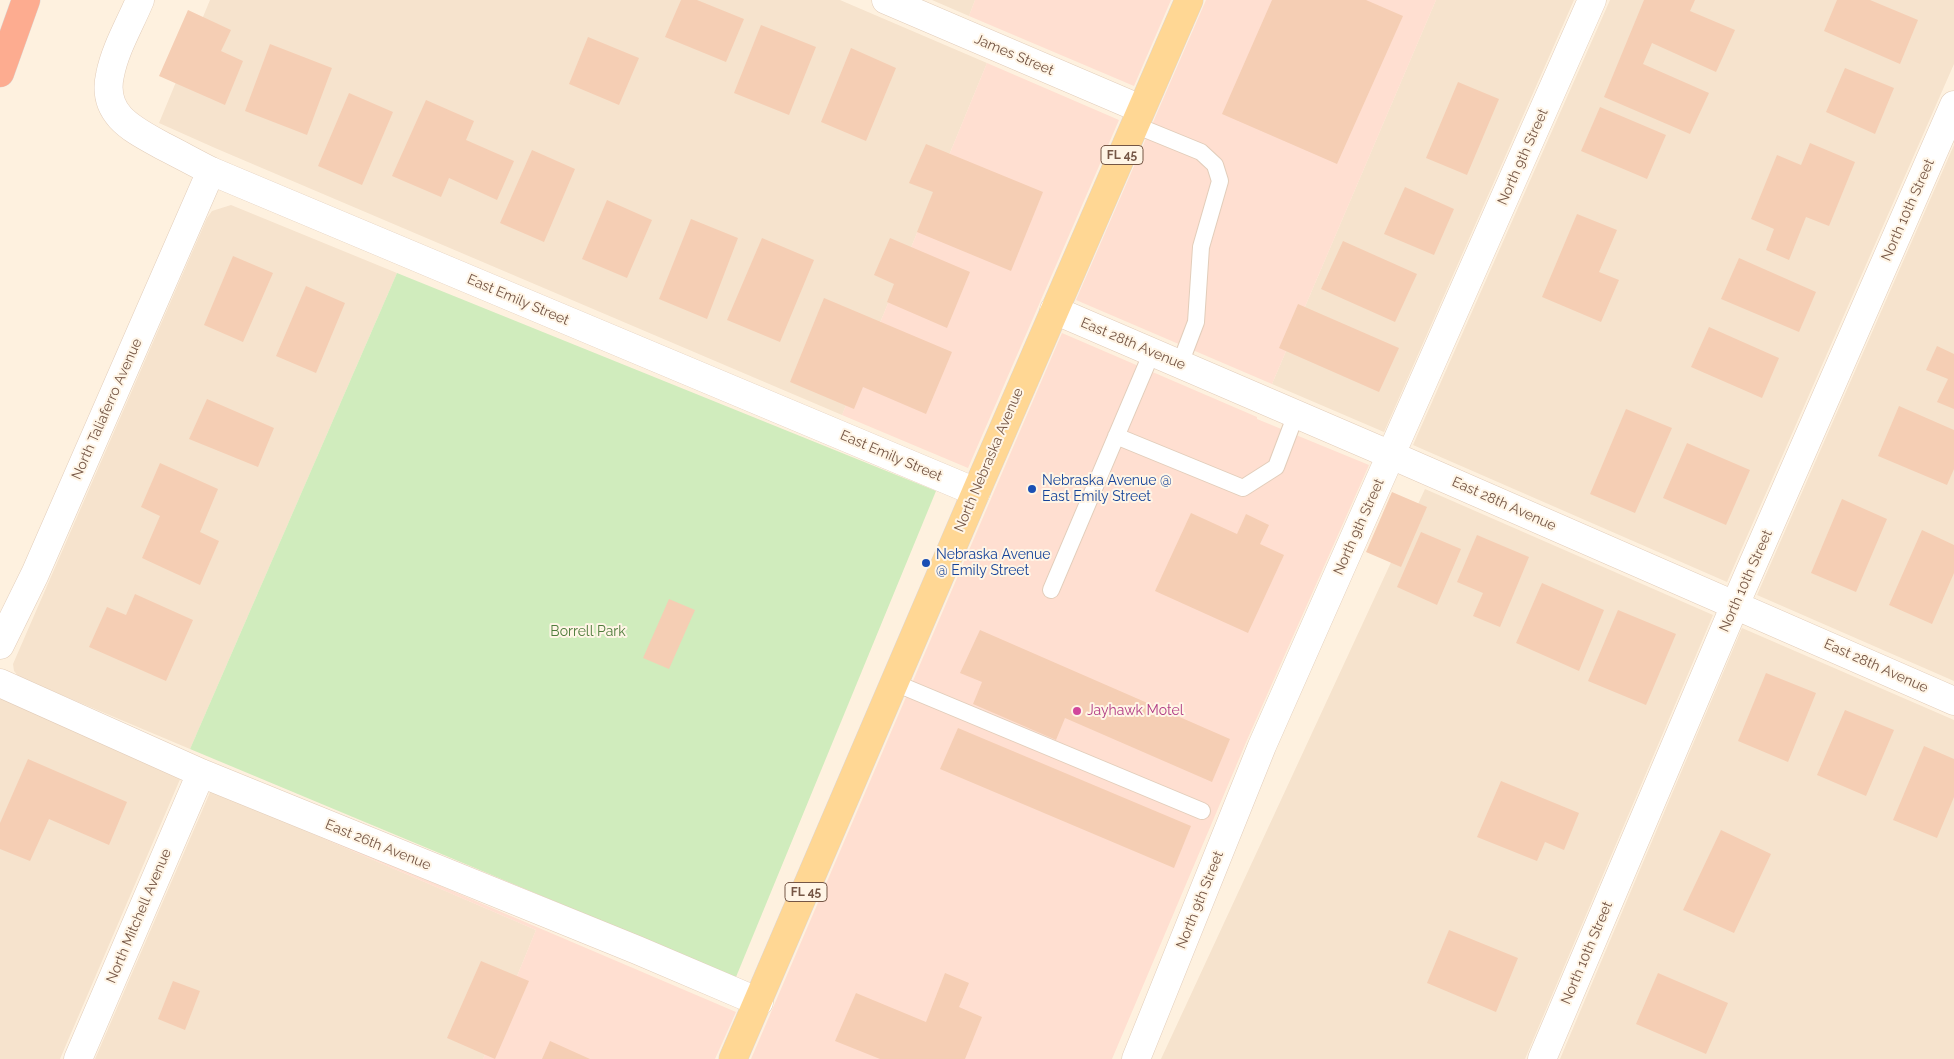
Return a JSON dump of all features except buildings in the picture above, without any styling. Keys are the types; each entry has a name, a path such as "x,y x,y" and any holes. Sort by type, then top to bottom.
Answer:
{"highway":[{"path":"0,73 26,0"}],"main road":[{"name":"North Nebraska Avenue","path":"733,1059 1188,0"}],"street":[{"name":"East Emily Street","path":"140,0 113,63 109,78 109,92 112,105 126,124 139,133 210,171 976,492"},
{"name":"James Street","path":"886,0 1138,117"},
{"name":"North 9th Street","path":"1136,1059 1262,746 1592,0"},
{"name":"North 10th Street","path":"1542,1059 1735,604 1954,105"},
{"name":"North Taliaferro Avenue","path":"0,645 35,574 210,171"},
{"name":"East 28th Avenue","path":"1054,310 1735,604 1954,701"},
{"name":"East 26th Avenue","path":"0,683 201,773 638,950 758,1002"},
{"name":"North Mitchell Avenue","path":"78,1059 201,773"}],"lane":[{"path":"1138,117 1201,152 1215,165 1220,181 1201,247 1196,322 1180,364"},
{"path":"1051,590 1152,352"},
{"path":"1116,436 1243,488 1276,467 1296,414"},
{"path":"895,682 1202,811"}],"shaded area":[{"path":"210,0 840,0 987,63 842,415 159,123"},
{"path":"932,0 975,0 969,16"},
{"path":"975,0 1171,0 1134,86 969,16"},
{"path":"1206,0 1436,0 1272,384 1076,300"},
{"path":"1436,0 1574,0 1384,432 1272,384"},
{"path":"1610,0 1954,0 1954,64 1727,582 1413,445"},
{"path":"987,63 1119,120 968,468 842,415"},
{"path":"1954,145 1954,681 1757,595"},
{"path":"231,205 397,273 190,749 19,677 14,671 13,664 207,218 212,211"},
{"path":"1062,333 1257,417 1257,419 1369,465 1247,740 1112,1059 751,1059"},
{"path":"1425,489 1713,615 1525,1059 1161,1059"},
{"path":"1742,628 1954,720 1954,1059 1560,1059"},
{"path":"0,694 181,777 60,1059 0,1059"},
{"path":"211,788 736,1012 715,1059 483,1059 536,930 211,790"},
{"path":"211,790 536,930 483,1059 95,1059"}],"green space":[{"name":"Borrell Park","path":"397,273 936,491 736,977 190,749"}],"place":[{"name":"Nebraska Avenue @ East Emily Street","path":"1032,489"},
{"name":"Nebraska Avenue @ Emily Street","path":"926,563"},
{"name":"Jayhawk Motel","path":"1077,711"}]}
